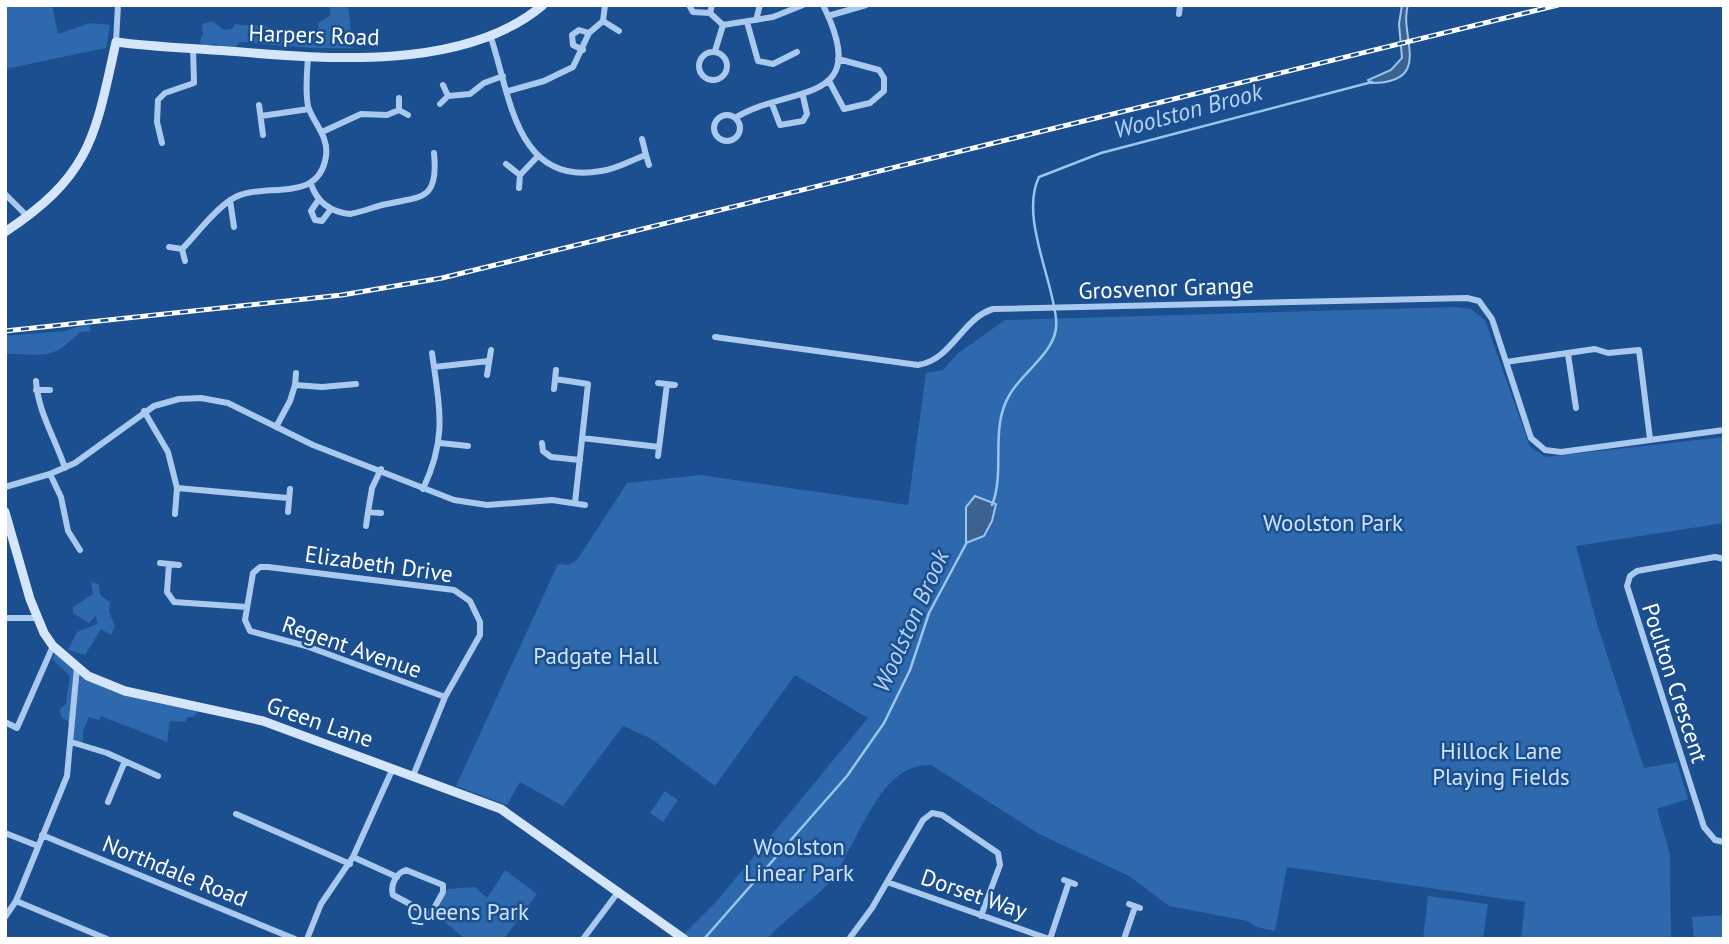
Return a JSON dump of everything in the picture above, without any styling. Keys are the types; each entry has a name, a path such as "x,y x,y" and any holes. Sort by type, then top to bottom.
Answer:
{"street":[{"path":"5,232 28,216 67,181 86,153 116,42 118,5"},
{"name":"Harpers Road","path":"116,42 366,59 412,54 490,34 517,23 543,5"},
{"path":"508,91 565,73 573,67 589,33 603,21 605,5"},
{"path":"689,5 693,12 711,9 723,25"},
{"path":"757,20 760,5"},
{"path":"723,25 757,20 803,5"},
{"path":"736,118 740,126 736,138 728,141 720,139 714,128 717,120 724,116 736,118 803,96 829,81 838,60 835,34 823,5"},
{"path":"828,16 866,5"},
{"path":"1179,14 1180,5"},
{"path":"603,21 619,31"},
{"path":"747,22 758,61 773,64 797,51"},
{"path":"715,51 723,25"},
{"path":"583,50 573,45 572,35 579,30 589,33"},
{"path":"490,34 519,132 538,156 568,171 598,172 646,155"},
{"path":"162,143 157,122 158,100 165,93 194,83 193,48"},
{"path":"715,51 725,59 726,68 719,79 709,80 701,72 699,63 703,55 715,51"},
{"path":"182,249 230,200 250,193 299,188 311,184 322,169 326,156 322,132 309,109 308,57"},
{"path":"829,81 844,109 870,103 884,91 884,78 879,70 838,60"},
{"path":"440,104 448,96 470,94 484,83 503,76"},
{"path":"443,85 448,96"},
{"path":"772,104 778,124 794,124 807,117 803,96"},
{"path":"399,98 399,110"},
{"path":"259,105 263,135"},
{"path":"261,116 309,109"},
{"path":"322,132 361,114 387,115 399,110"},
{"path":"399,110 408,115"},
{"path":"642,139 649,165"},
{"path":"311,184 318,199 331,209 350,214 423,197 432,187 436,169 434,153"},
{"path":"519,188 520,175 538,156"},
{"path":"506,164 520,175"},
{"path":"5,194 28,216"},
{"path":"318,199 311,211 315,220 323,221 331,209"},
{"path":"230,200 234,228"},
{"path":"169,247 182,249"},
{"path":"182,249 185,261"},
{"name":"Grosvenor Grange","path":"715,337 918,365 938,357 987,311 1467,298 1479,301 1488,311 1531,438 1540,448 1561,452 1650,439"},
{"path":"1506,362 1595,349 1608,353 1639,350 1650,439 1724,430"},
{"path":"487,375 491,350"},
{"path":"423,489 440,443 440,412 432,353"},
{"path":"1568,354 1576,408"},
{"path":"434,367 489,361"},
{"path":"554,388 556,370"},
{"path":"276,427 290,401 296,373"},
{"path":"555,379 598,385"},
{"path":"36,381 41,410 53,433 65,468"},
{"path":"658,383 676,385"},
{"path":"295,385 322,387 356,384"},
{"path":"575,503 588,384"},
{"path":"658,456 667,384"},
{"path":"36,390 50,390"},
{"path":"5,487 65,468 101,446 144,411 178,399 209,399 238,407 313,445 381,469 454,500 487,505 552,500 584,505"},
{"path":"144,411 168,452 177,488 175,514"},
{"path":"582,438 659,447"},
{"path":"440,443 468,446"},
{"path":"542,443 543,451 551,457 580,460"},
{"path":"366,526 372,488 381,469"},
{"path":"50,474 61,497 65,525 77,538 80,551"},
{"path":"177,488 288,498"},
{"path":"288,512 290,489"},
{"path":"368,512 381,513"},
{"name":"Green Lane","path":"6,518 36,618 53,646 77,667 112,688 263,721 502,809 684,939"},
{"name":"Poulton Crescent","path":"1724,559 1715,557 1637,571 1630,576 1627,586 1704,827 1715,840 1724,842"},
{"path":"160,564 179,565"},
{"path":"169,564 167,592 174,602 247,607"},
{"name":"Elizabeth Drive","path":"247,607 251,576 257,569 268,567 460,593 470,601 480,622 480,635 444,697 413,776"},
{"name":"Regent Avenue","path":"247,607 248,629 306,646 444,697"},
{"path":"5,618 36,618"},
{"path":"5,722 17,728 53,646"},
{"path":"5,917 16,901 67,776 77,667"},
{"path":"71,742 158,776"},
{"path":"108,802 125,761"},
{"path":"307,939 321,904 352,860 393,768"},
{"path":"849,939 887,883 923,820 932,813 939,813 998,853 1000,865 981,916"},
{"path":"236,814 397,877"},
{"path":"5,833 38,846"},
{"name":"Northdale Road","path":"43,835 295,939"},
{"path":"406,870 441,883 444,890 434,910 426,913 395,897 392,889 397,877 406,870"},
{"path":"1049,939 1069,882"},
{"name":"Dorset Way","path":"887,883 1049,939"},
{"path":"583,939 619,891"},
{"path":"16,901 107,939"},
{"path":"1124,939 1135,906"}],"green space":[{"path":"5,5 52,5 58,34 90,23 110,25 106,48 5,69"},
{"path":"324,5 348,5 353,48 311,48 240,42 234,49 221,48 216,44 202,46 200,41 203,34 202,24 212,21 224,30 232,29 235,24 268,27 270,33 278,30 293,34 298,30 303,35 318,31 318,23 330,16 330,8"},
{"name":"Woolston Park","path":"1456,307 1471,309 1485,320 1530,447 1546,457 1724,437 1724,523 1576,546 1597,624 1644,768 1677,762 1688,799 1657,809 1670,854 1671,939 1521,939 1525,902 1287,867 1275,931 1256,927 1248,921 1169,906 1129,876 1039,834 931,765 912,768 896,778 882,793 827,885 767,939 679,939 717,901 868,718 795,675 715,786 650,738 623,726 563,806 520,782 507,805 456,786 558,564 568,565 577,560 627,483 700,475 908,505 926,373 943,370 957,354 1005,320"},
{"path":"89,325 91,331 80,332 53,352 37,355 5,354 5,336 65,331"},
{"path":"91,581 99,585 100,595 110,602 109,612 115,626 111,635 101,629 85,655 68,650 77,632 97,624 96,615 89,623 73,613 73,607 93,594"},
{"path":"56,651 82,677 195,705 197,713 193,717 187,717 186,722 170,721 167,742 101,716 99,720 89,717 83,731 83,742 72,740 68,721 61,717 60,709 66,704 70,676 52,659"},
{"path":"665,791 678,800 663,822 650,813"},
{"name":"Queens Park","path":"505,870 537,894 504,939 465,939 435,914 448,889 475,887 487,898"},
{"path":"1428,896 1488,904 1483,939 1423,939"},
{"path":"1724,915 1724,939 1694,939 1692,917"}],"shaded area":[{"path":"1402,5 1408,5 1408,66 1402,75 1391,81 1371,83 1368,80 1391,70 1402,58 1399,24"},
{"path":"975,496 996,504 992,521 984,536 966,543 966,507"}],"waterway":[{"name":"Woolston Brook","path":"992,505 998,478 1000,421 1004,407 1016,385 1047,350 1056,330 1053,302 1035,228 1034,193 1039,177 1101,153 1372,82"},
{"name":"Woolston Brook","path":"704,939 847,776 884,723 910,670 929,613 967,542"}],"railway":[{"path":"5,331 342,295 442,278 1558,5"}],"park label":[{"name":"Padgate Hall","path":"596,656"},
{"name":"Hillock Lane Playing Fields","path":"1501,764"},
{"name":"Woolston Linear Park","path":"799,860"}]}
